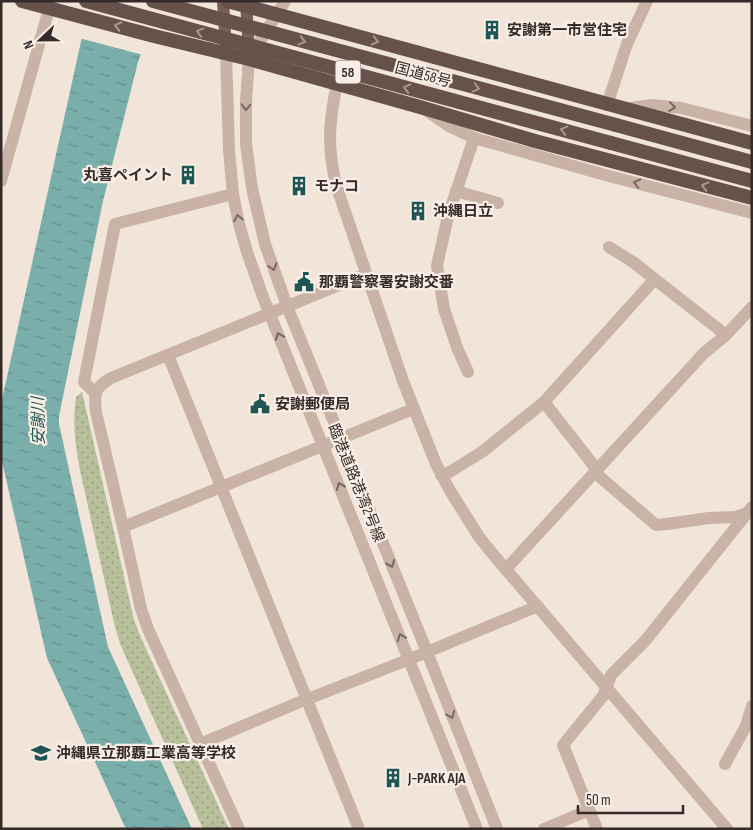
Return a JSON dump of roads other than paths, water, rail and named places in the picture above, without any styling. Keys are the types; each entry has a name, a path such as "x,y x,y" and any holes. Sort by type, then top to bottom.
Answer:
{"highway":[{"name":"58","path":"22,1 249,59 535,141 752,198"},
{"name":"国道58号","path":"86,1 752,181"},
{"name":"国道58号","path":"153,1 752,162"},
{"path":"227,1 247,4 277,14 752,143"}],"main road":[{"path":"223,1 226,53"},
{"path":"247,4 249,59"}],"street":[{"path":"249,59 286,1"},
{"path":"608,105 628,44 647,1"},
{"path":"1,181 49,9"},
{"name":"臨港道路港湾2号線","path":"226,53 229,150 233,194 238,224 246,252 477,829"},
{"name":"臨港道路港湾2号線","path":"249,59 246,144 250,181 265,244 287,306 427,652 496,829"},
{"path":"336,83 329,133 333,172 343,207 413,409 441,476 492,553 727,829"},
{"path":"624,109 652,105 681,108 752,126"},
{"path":"420,107 449,126 474,138 609,176 752,213"},
{"path":"468,372 458,350 444,309 437,266 448,216 474,138"},
{"path":"456,191 498,203"},
{"path":"96,394 84,382 115,224 233,194"},
{"path":"609,246 633,262 726,336"},
{"path":"239,829 148,629 141,609 94,398 97,389 103,382 111,378 366,274"},
{"path":"441,476 482,452 544,402 654,280"},
{"path":"506,569 704,353 726,336 752,308"},
{"path":"168,355 359,829"},
{"path":"544,402 592,462 600,477 656,525 710,518 736,517 750,511"},
{"path":"123,527 413,409"},
{"path":"597,829 563,745 603,696 612,675 645,641 750,511"},
{"path":"200,744 538,606"},
{"path":"725,764 746,726 752,706"},
{"path":"544,829 589,810"}],"water":[{"name":"安謝川","path":"160,1 138,62 103,201 59,416 59,424 108,647 192,829 126,829 47,658 1,457 1,404 82,37"}],"place":[{"name":"安謝第一市営住宅","path":"492,30"},
{"name":"丸喜ペイント","path":"188,175"},
{"name":"モナコ","path":"299,186"},
{"name":"沖縄日立","path":"418,211"},
{"name":"那覇警察署安謝交番","path":"304,282"},
{"name":"安謝郵便局","path":"260,404"},
{"name":"沖縄県立那覇工業高等学校","path":"41,753"},
{"name":"J-PARK AJA","path":"393,778"}]}
